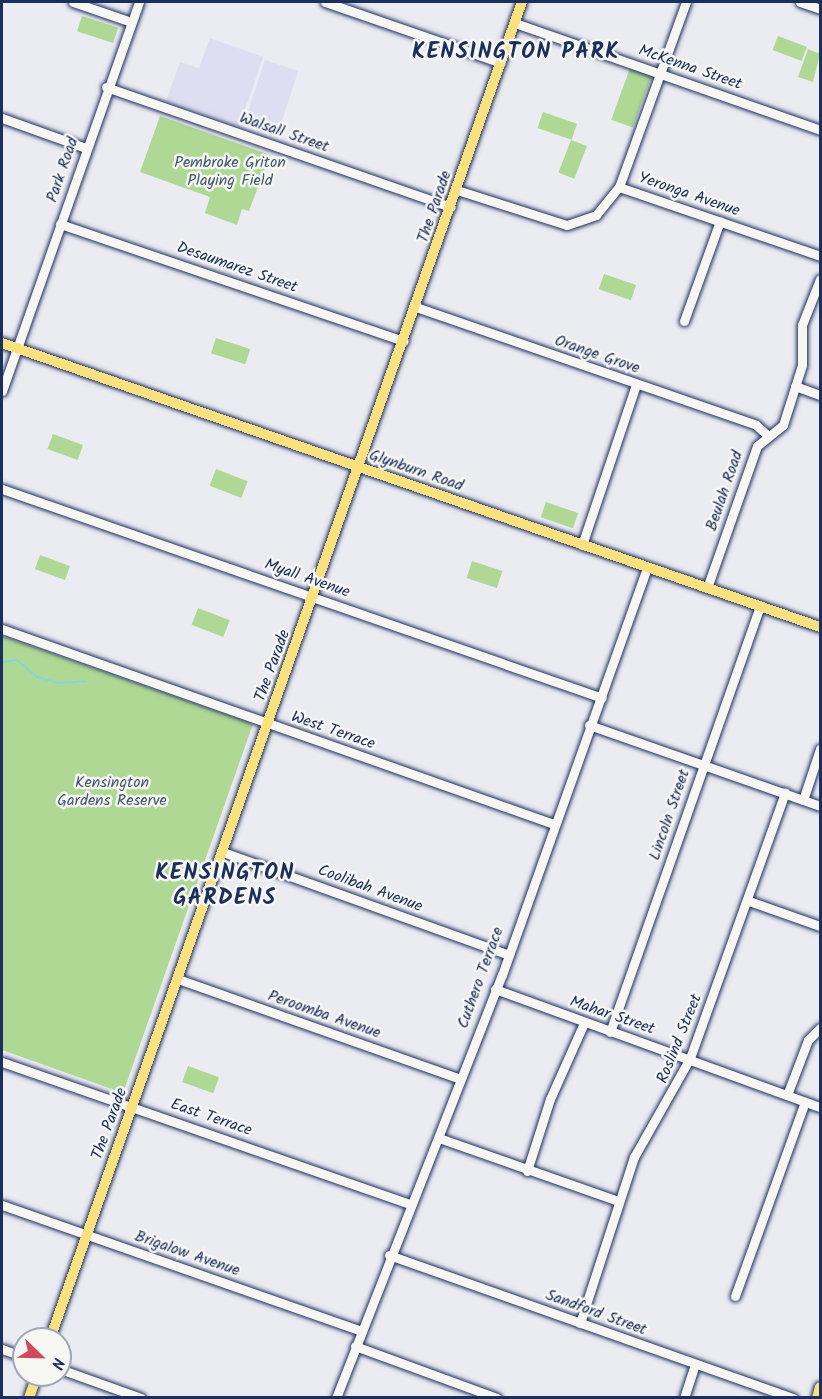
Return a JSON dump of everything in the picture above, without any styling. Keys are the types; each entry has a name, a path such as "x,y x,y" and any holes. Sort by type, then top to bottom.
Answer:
{"main road":[{"name":"The Parade","path":"54,1327 314,597 522,2"},
{"name":"Glynburn Road","path":"2,343 820,627"},
{"path":"817,1398 820,1387"}],"street":[{"path":"73,2 131,22"},
{"name":"Park Road","path":"2,391 106,87 139,2"},
{"path":"325,2 501,63"},
{"path":"619,187 663,75 686,2"},
{"path":"800,2 820,9"},
{"name":"McKenna Street","path":"515,23 820,130"},
{"name":"Walsall Street","path":"106,87 451,207"},
{"path":"2,118 86,148"},
{"name":"Yeronga Avenue","path":"457,190 567,225 596,215 619,187 820,256"},
{"path":"684,321 720,221"},
{"name":"Desaumarez Street","path":"60,224 404,341"},
{"name":"Beulah Road","path":"707,588 757,446 766,434 783,425 802,365 802,326 820,279"},
{"name":"Orange Grove","path":"416,307 756,425 766,434"},
{"path":"582,545 636,385"},
{"path":"795,386 820,395"},
{"name":"Myall Avenue","path":"2,489 602,698"},
{"name":"Cuthero Terrace","path":"336,1398 409,1204 439,1138 495,989 589,725 602,698 647,567"},
{"name":"Lincoln Street","path":"610,1032 760,608"},
{"name":"West Terrace","path":"2,629 554,824"},
{"path":"589,725 820,806"},
{"path":"803,800 820,749"},
{"name":"Roslind Street","path":"580,1323 618,1201 651,1123 675,1093 690,1058 749,901 785,793"},
{"name":"Coolibah Avenue","path":"223,852 507,954"},
{"path":"749,901 820,926"},
{"name":"Peroomba Avenue","path":"178,979 460,1079"},
{"name":"Mahar Street","path":"495,989 820,1107"},
{"path":"527,1171 550,1099 584,1023"},
{"path":"787,1095 808,1040 820,1028"},
{"name":"East Terrace","path":"2,1062 409,1204"},
{"path":"735,1296 805,1102"},
{"path":"439,1138 527,1171 618,1201"},
{"name":"Brigalow Avenue","path":"2,1205 362,1331"},
{"name":"Sandford Street","path":"389,1256 793,1398"},
{"path":"356,1346 497,1398"},
{"path":"684,1398 695,1365"},
{"path":"72,1374 141,1398"}],"shaded area":[{"path":"210,38 263,57 239,127 166,101 180,62 199,68"},
{"path":"265,60 298,71 278,133 245,122"}],"green space":[{"path":"82,16 118,28 113,43 77,31"},
{"path":"778,36 807,47 802,61 773,50"},
{"path":"808,49 820,54 813,82 798,77"},
{"path":"630,68 652,76 633,128 611,120"},
{"path":"543,112 577,124 572,140 537,128"},
{"name":"Pembroke Griton Playing Field","path":"160,116 270,155 249,211 242,209 237,225 205,213 210,197 140,172"},
{"path":"571,140 587,146 574,179 558,173"},
{"path":"604,274 636,285 631,300 599,289"},
{"path":"216,338 250,349 245,364 211,353"},
{"path":"53,434 83,445 78,460 48,449"},
{"path":"216,469 248,481 241,498 210,486"},
{"path":"546,502 578,513 573,528 541,517"},
{"path":"40,555 70,566 65,580 35,569"},
{"path":"472,561 502,571 497,588 466,578"},
{"path":"198,608 230,620 223,637 192,625"},
{"name":"Kensington Gardens Reserve","path":"2,636 253,724 123,1093 2,1050"},
{"path":"188,1066 219,1077 213,1093 182,1082"}],"waterway":[{"path":"2,662 17,660 37,677 59,683 85,681"}],"district":[{"name":"KENSINGTON PARK","path":"516,53"},
{"name":"KENSINGTON GARDENS","path":"225,886"}]}
